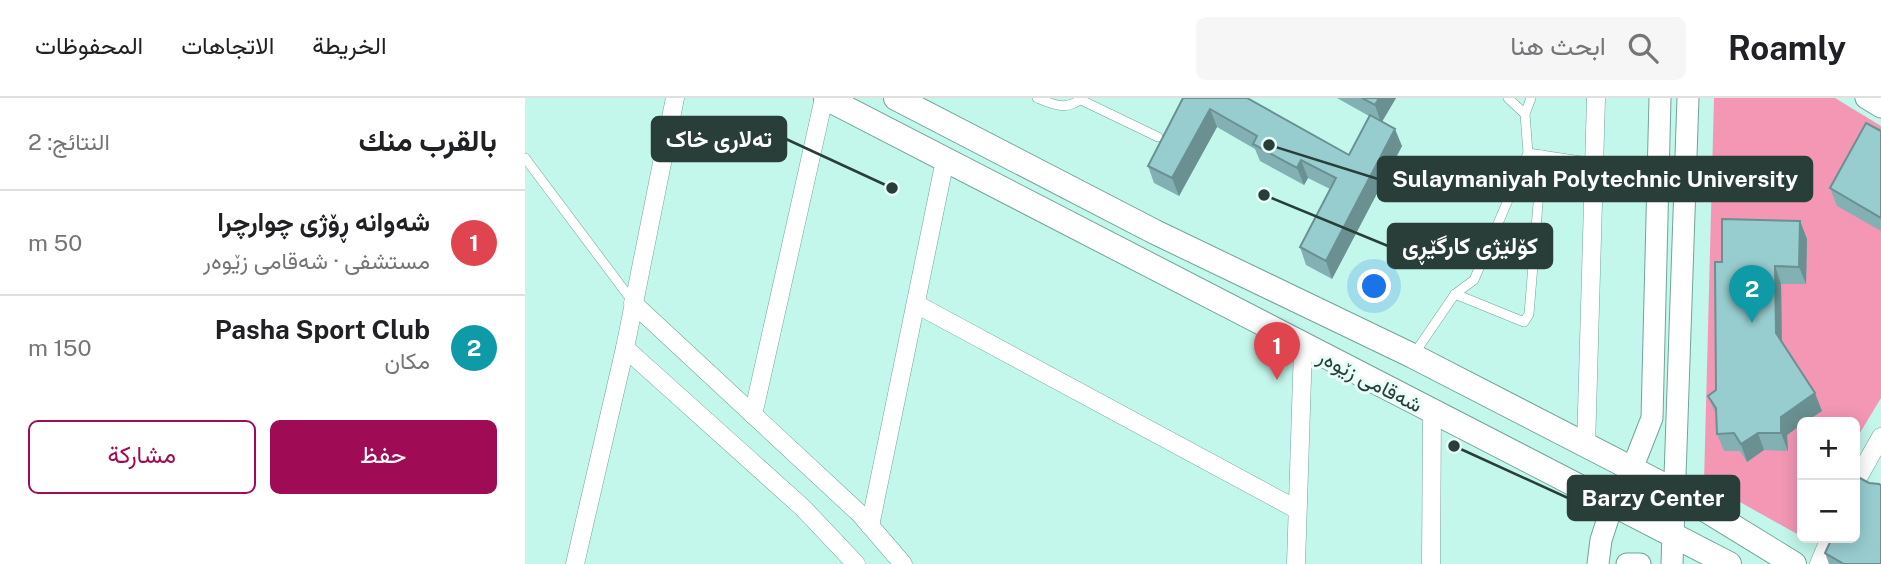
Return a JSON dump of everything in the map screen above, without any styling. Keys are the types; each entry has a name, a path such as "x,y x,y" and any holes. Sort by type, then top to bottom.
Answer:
{"main road":[{"name":"شەقامی زێوەر","path":"825,98 1303,347 1729,564"},
{"name":"شەقامی زێوەر","path":"896,98 1155,232 1413,356 1675,491 1794,564"}],"street":[{"path":"575,564 625,348 675,98"},
{"path":"754,415 825,98"},
{"path":"1586,447 1596,98"},
{"path":"1598,564 1601,540 1613,503 1632,469 1652,418 1660,98"},
{"path":"1672,564 1688,98"},
{"path":"1866,98 1881,107"},
{"path":"870,526 945,160"},
{"path":"633,303 870,526 902,564"},
{"path":"916,304 1296,509"},
{"path":"1296,564 1303,347"},
{"path":"625,348 794,500 856,564"},
{"path":"1431,564 1432,412"},
{"path":"1861,481 1881,437"},
{"path":"1819,564 1828,543"},
{"path":"1627,564 1640,564"}],"lane":[{"path":"1037,98 1056,106 1070,107 1082,99 1158,137"},
{"path":"1508,98 1525,114"},
{"path":"1413,356 1455,294 1474,280 1528,153 1525,114 1531,98"},
{"path":"1528,153 1594,163"},
{"path":"1455,294 1524,322 1529,314 1542,155"},
{"path":"525,158 633,303"}],"shaded area":[{"path":"1714,98 1835,98 1881,126 1881,398 1860,433 1860,417 1797,417 1797,534 1704,482"}],"building":[{"path":"1183,98 1247,98 1349,155 1370,115 1395,129 1326,261 1300,247 1336,178 1301,160 1297,168 1253,144 1257,136 1210,109 1172,178 1148,166"},
{"path":"1362,98 1379,98 1375,105"},
{"path":"1866,123 1881,131 1881,218 1830,188"},
{"path":"1722,219 1800,221 1799,267 1775,266 1776,333 1815,393 1781,417 1781,433 1758,433 1741,444 1734,433 1717,434 1716,408 1708,396 1716,390 1715,262 1722,262"},
{"path":"1860,478 1881,485 1881,564 1844,564 1825,553 1830,543 1860,543"}],"place":[{"name":"Sulaymaniyah Polytechnic University","path":"1269,145"},
{"name":"تەلاری خاک","path":"892,188"},
{"name":"کۆلێژی کارگێڕی","path":"1264,195"},
{"name":"Pasha Sport Club","path":"1752,323"},
{"name":"شەوانە ڕۆژی چوارچرا","path":"1277,380"},
{"name":"Barzy Center","path":"1454,446"}]}
